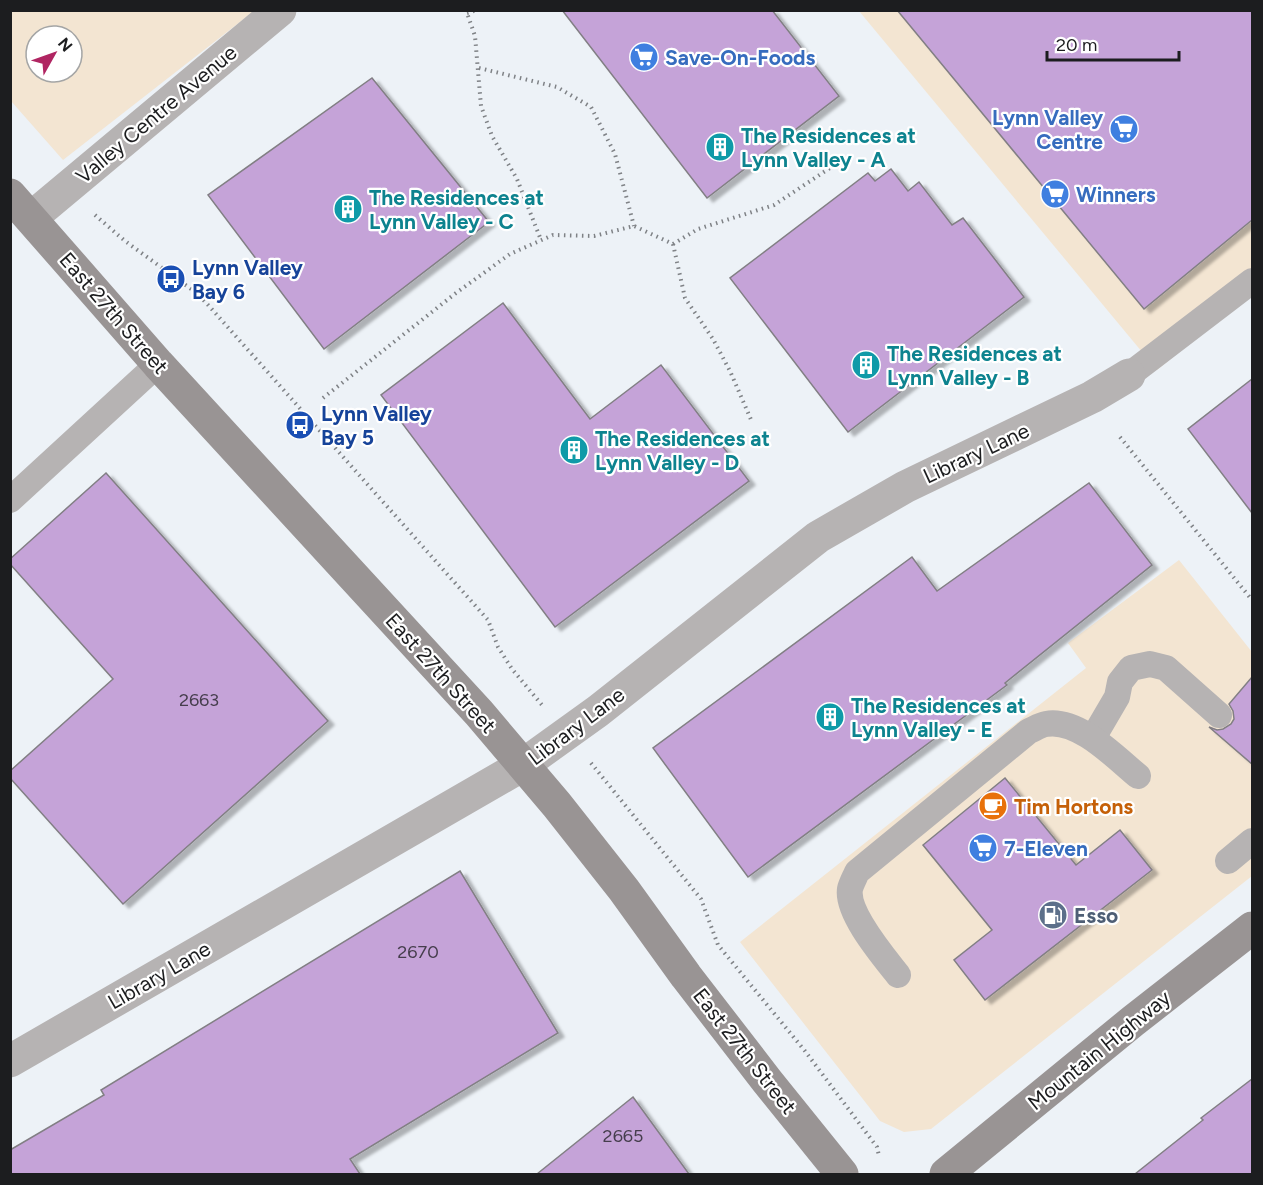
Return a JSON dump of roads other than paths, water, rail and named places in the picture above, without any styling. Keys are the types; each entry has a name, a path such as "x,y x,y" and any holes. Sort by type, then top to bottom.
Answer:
{"street":[{"name":"Valley Centre Avenue","path":"21,206 280,10"},
{"name":"East 27th Street","path":"21,206 158,364 479,713 524,765 624,890 766,1081 842,1174"},
{"name":"Library Lane","path":"10,1060 524,765 598,711 818,537 905,487 1081,402 1129,375"},
{"name":"Mountain Highway","path":"946,1174 1133,1021 1252,928"}],"lane":[{"path":"1129,375 1252,280"},
{"path":"10,500 158,364"},
{"path":"1093,738 1117,697 1120,682 1131,668 1150,664 1166,668 1220,715"},
{"path":"898,975 872,942 854,909 850,890 857,872 1029,732 1046,724 1069,726 1093,738 1138,776"},
{"path":"1228,861 1252,841"}],"place":[{"name":"Save-On-Foods","path":"644,57"},
{"name":"Lynn Valley Centre","path":"1124,129"},
{"name":"The Residences at Lynn Valley - A","path":"720,147"},
{"name":"Winners","path":"1055,194"},
{"name":"The Residences at Lynn Valley - C","path":"348,209"},
{"name":"Lynn Valley Bay 6","path":"171,279"},
{"name":"The Residences at Lynn Valley - B","path":"866,365"},
{"name":"Lynn Valley Bay 5","path":"300,425"},
{"name":"The Residences at Lynn Valley - D","path":"574,450"},
{"name":"The Residences at Lynn Valley - E","path":"830,717"},
{"name":"Tim Hortons","path":"993,806"},
{"name":"7-Eleven","path":"983,848"},
{"name":"Esso","path":"1053,915"}]}
